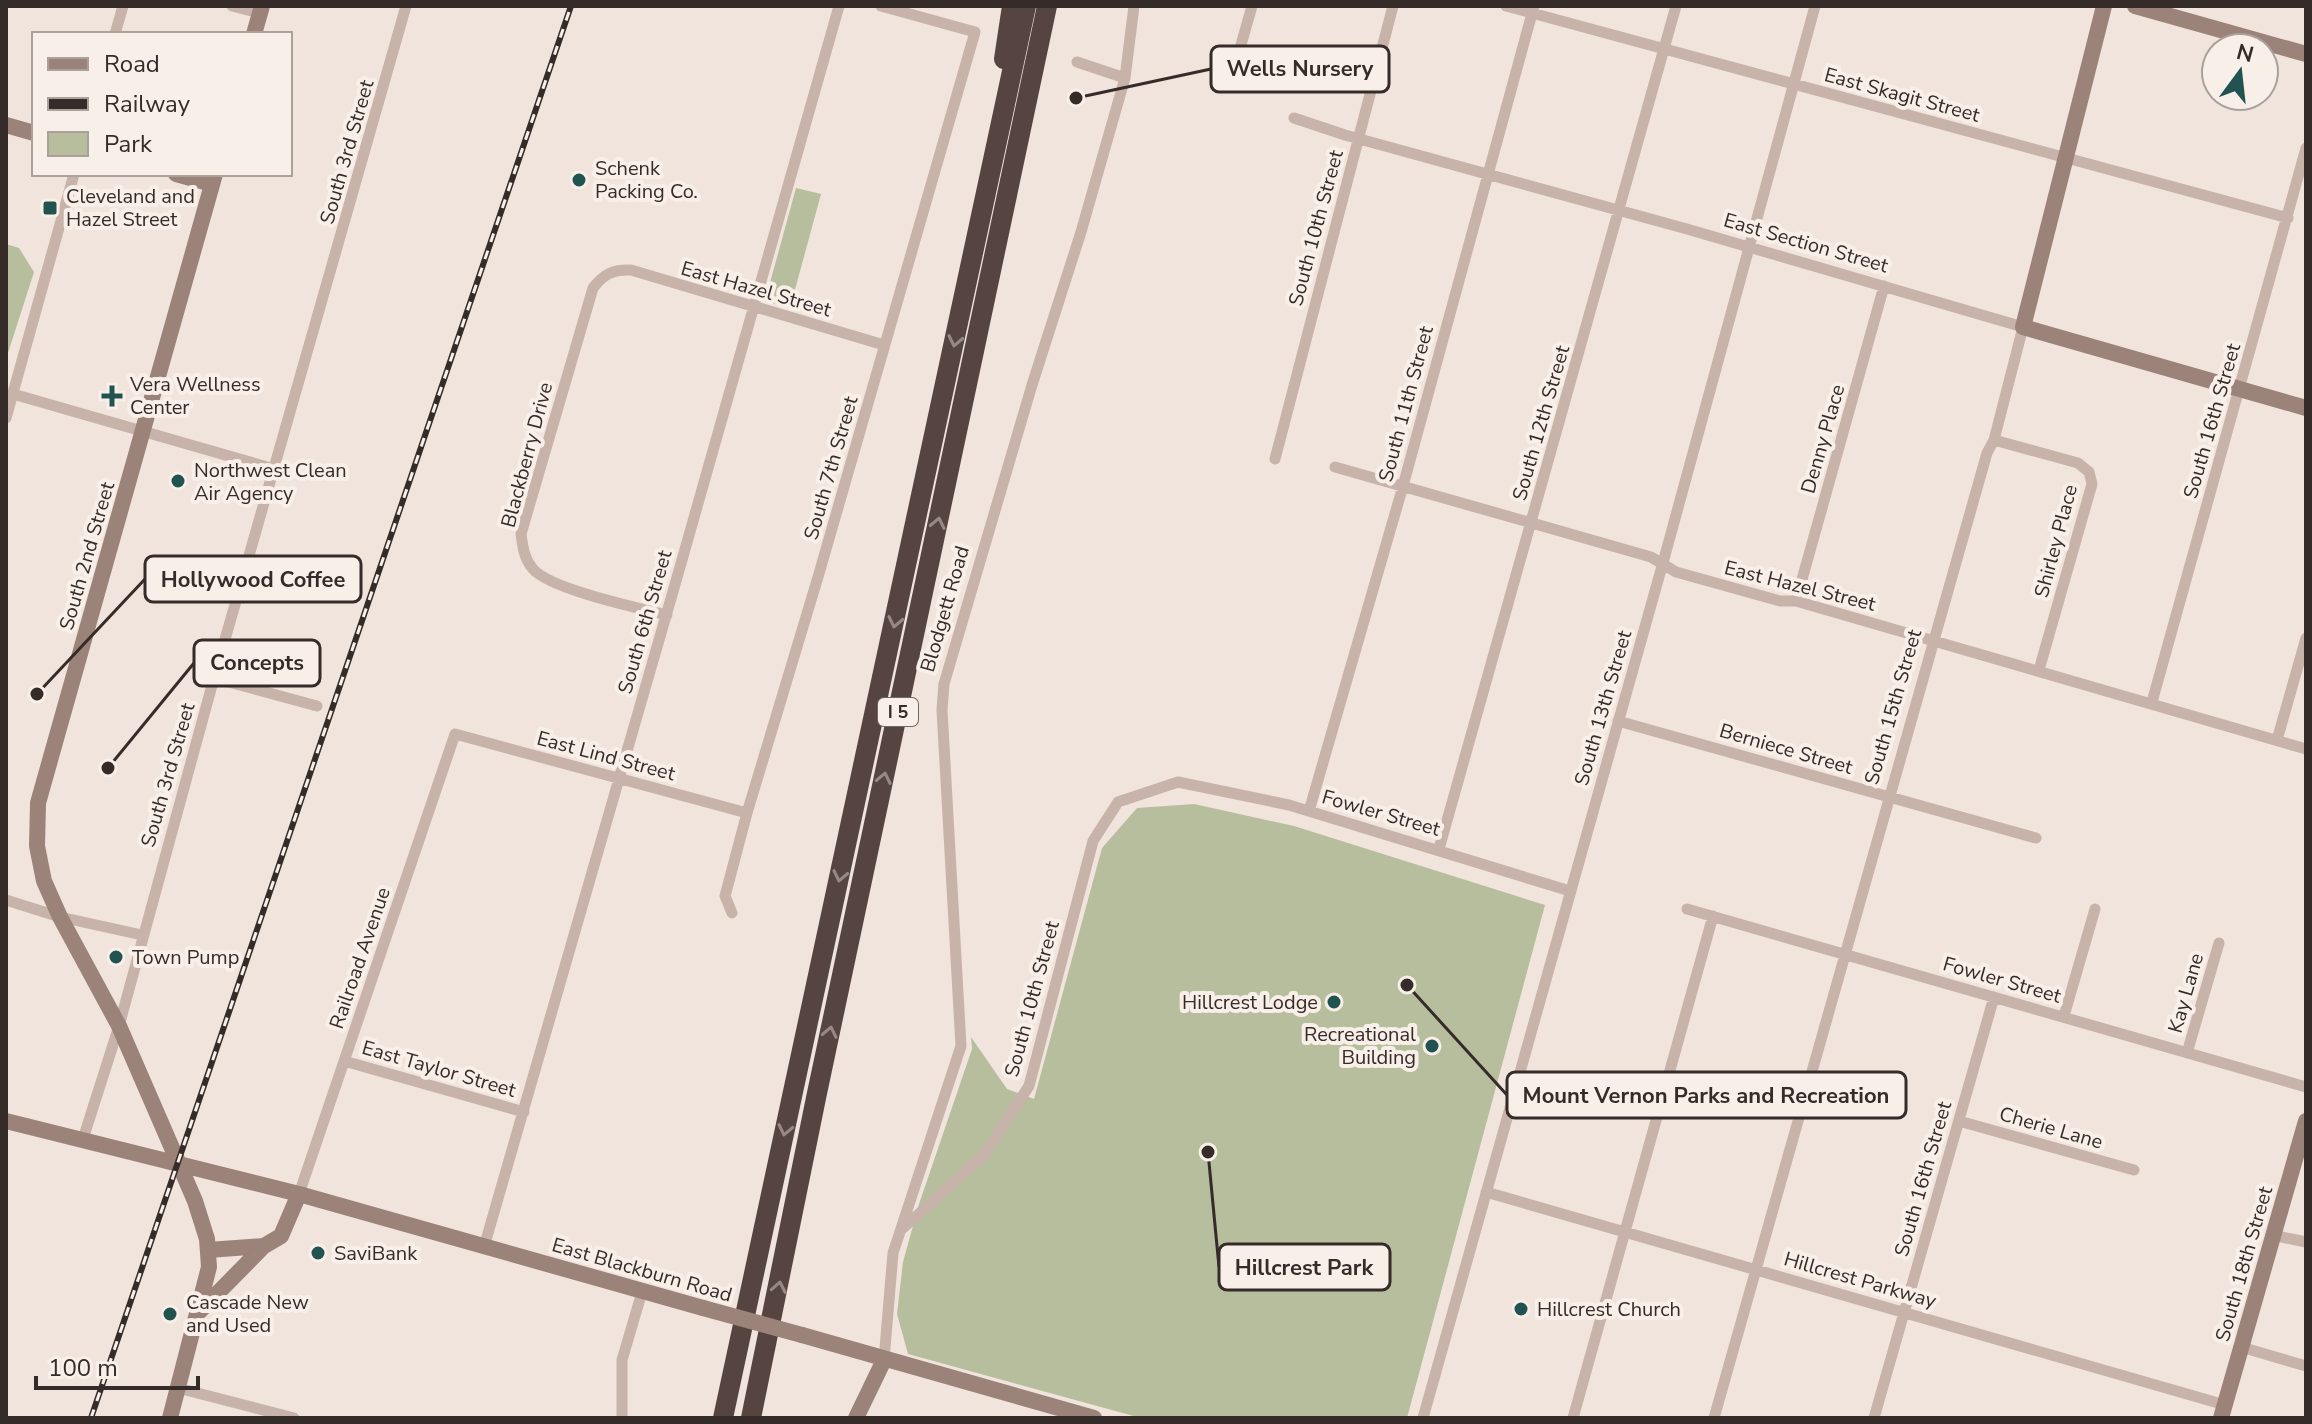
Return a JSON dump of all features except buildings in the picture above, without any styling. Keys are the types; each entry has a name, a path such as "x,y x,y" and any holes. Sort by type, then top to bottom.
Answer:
{"highway":[{"path":"972,264 1012,6"},
{"name":"I 5","path":"723,1418 1026,6"},
{"name":"I 5","path":"751,1418 1047,6"}],"street":[{"path":"116,32 123,6"},
{"path":"232,6 261,10 255,32"},
{"name":"South 3rd Street","path":"83,1139 119,1026 214,678 370,141 406,6"},
{"name":"South 6th Street","path":"484,1247 839,6"},
{"path":"881,6 911,10"},
{"name":"Blodgett Road","path":"856,1418 884,1360 893,1253 961,1046 942,710 944,684 1125,78 1134,6"},
{"path":"1239,52 1252,6"},
{"name":"South 10th Street","path":"1275,459 1393,6"},
{"name":"East Skagit Street","path":"1506,6 1533,10 1664,49 2288,218"},
{"name":"South 12th Street","path":"1439,849 1676,6"},
{"name":"South 13th Street","path":"1423,1418 1815,6"},
{"name":"South 15th Street","path":"1714,1418 1933,639 1987,453 1994,440 2104,6"},
{"path":"2135,6 2306,54"},
{"name":"South 7th Street","path":"732,913 725,896 747,813 975,32 911,10"},
{"name":"South 11th Street","path":"1309,811 1403,486 1533,10"},
{"path":"1077,62 1125,78"},
{"name":"East Section Street","path":"1294,118 1358,139 1750,247 2306,408"},
{"path":"6,125 32,132"},
{"name":"South 16th Street","path":"2152,702 2306,148"},
{"path":"6,418 73,176"},
{"path":"191,176 214,179"},
{"name":"South 2nd Street","path":"170,1418 209,1267 208,1250 198,1208 119,1026 44,881 39,856 38,803 214,179"},
{"name":"East Hazel Street","path":"616,269 631,270 884,345"},
{"name":"Blackberry Drive","path":"616,269 602,276 593,288 521,534 523,554 534,571 555,582 667,615"},
{"name":"Denny Place","path":"1796,601 1884,286"},
{"path":"13,394 274,469"},
{"name":"Shirley Place","path":"1994,440 2078,463 2089,472 2092,484 2039,670"},
{"name":"East Hazel Street","path":"1335,467 1651,557 1676,572 1933,639 2306,749"},
{"path":"2277,740 2306,638"},
{"path":"214,678 317,706"},
{"name":"Berniece Street","path":"1618,721 2036,838"},
{"name":"East Lind Street","path":"455,734 747,813"},
{"name":"Railroad Avenue","path":"299,1194 455,734"},
{"name":"South 10th Street","path":"902,1230 984,1155 1029,1086 1093,841 1118,802 1178,782"},
{"name":"Fowler Street","path":"1178,782 1309,811 1570,891"},
{"path":"6,900 60,917 142,935"},
{"name":"Fowler Street","path":"1687,909 2306,1087"},
{"path":"2064,1016 2095,909"},
{"path":"1573,1418 1713,916"},
{"name":"Kay Lane","path":"2187,1053 2219,943"},
{"name":"South 16th Street","path":"1874,1418 1994,997"},
{"name":"East Taylor Street","path":"344,1061 524,1112"},
{"name":"East Blackburn Road","path":"6,1121 299,1194 802,1335 1063,1414 1094,1418"},
{"name":"Cherie Lane","path":"1959,1121 2134,1170"},
{"name":"South 18th Street","path":"2223,1411 2306,1121"},
{"name":"Hillcrest Parkway","path":"1486,1192 1756,1268 2223,1411"},
{"path":"198,1313 264,1246 281,1236 299,1194"},
{"path":"2272,1235 2306,1242"},
{"path":"208,1250 264,1246"},
{"path":"622,1418 622,1360 642,1292"},
{"path":"2241,1347 2306,1366"},
{"path":"178,1388 294,1418"}],"green space":[{"path":"796,188 821,194 790,308 765,301"},
{"path":"6,244 19,248 34,272 8,353 6,352"},
{"path":"1194,804 1294,826 1545,905 1407,1418 1141,1418 908,1354 897,1314 903,1262 919,1204 972,1049 971,1037 1007,1089 1034,1099 1102,848 1137,808"}],"railway":[{"path":"91,1418 571,6"}],"place":[{"name":"Wells Nursery","path":"1076,98"},
{"name":"Schenk Packing Co.","path":"579,180"},
{"name":"Cleveland and Hazel Street","path":"50,208"},
{"name":"Vera Wellness Center","path":"112,396"},
{"name":"Northwest Clean Air Agency","path":"178,481"},
{"name":"Hollywood Coffee","path":"37,694"},
{"name":"Concepts","path":"108,768"},
{"name":"Town Pump","path":"116,957"},
{"name":"Mount Vernon Parks and Recreation","path":"1407,985"},
{"name":"Hillcrest Lodge","path":"1334,1002"},
{"name":"Recreational Building","path":"1432,1046"},
{"name":"Hillcrest Park","path":"1208,1152"},
{"name":"SaviBank","path":"318,1253"},
{"name":"Hillcrest Church","path":"1521,1309"},
{"name":"Cascade New and Used","path":"170,1314"}]}
